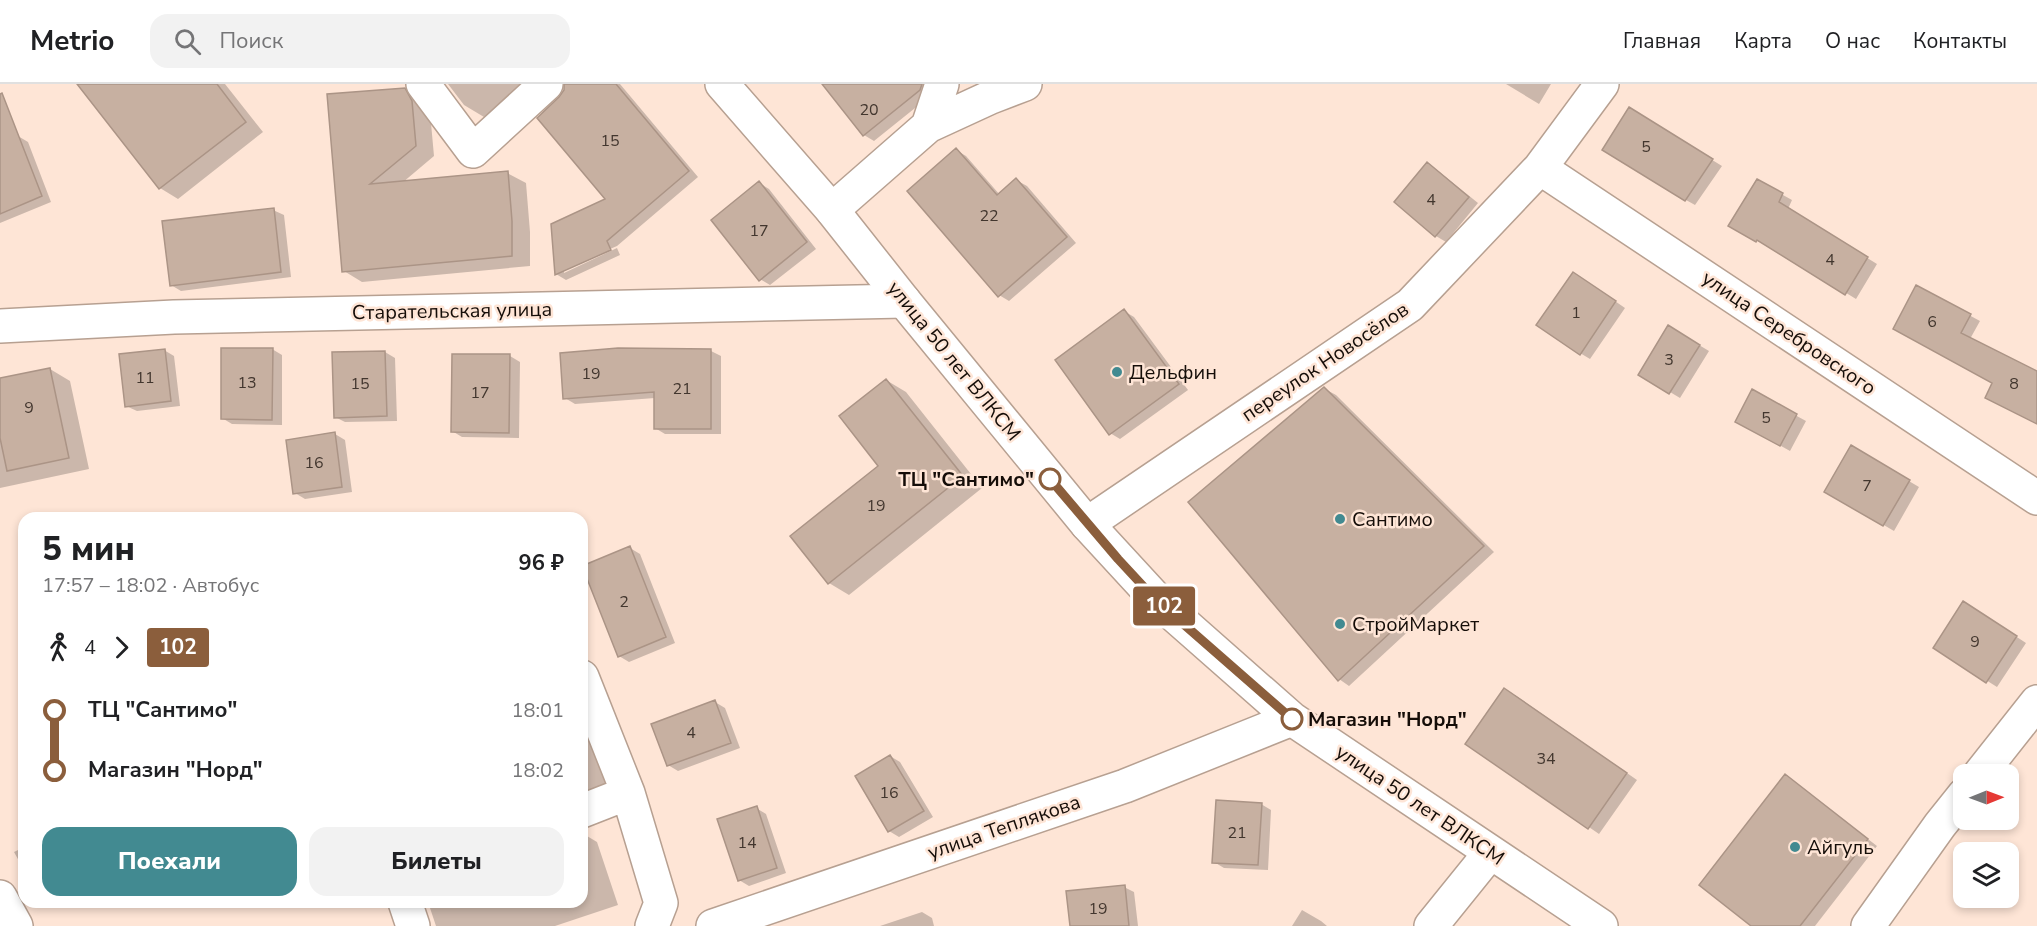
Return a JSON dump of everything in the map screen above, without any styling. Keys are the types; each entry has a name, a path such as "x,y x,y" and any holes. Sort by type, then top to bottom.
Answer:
{"street":[{"path":"423,84 473,151 546,84"},
{"name":"улица 50 лет ВЛКСМ","path":"723,84 832,210 904,302 1087,524 1156,600 1292,719 1601,926"},
{"path":"928,126 942,84"},
{"path":"832,210 928,126 1025,84"},
{"name":"переулок Новосёлов","path":"1087,524 1410,305 1540,168 1602,84"},
{"name":"улица Серебровского","path":"1540,168 2037,498"},
{"name":"Старательская улица","path":"0,326 174,317 904,302"},
{"path":"588,691 628,793 661,903 652,926"},
{"path":"1988,764 2037,702"},
{"name":"улица Теплякова","path":"712,926 1125,786 1292,719"},
{"path":"588,808 628,793"},
{"path":"1868,926 1953,809"},
{"path":"1431,926 1490,853"},
{"path":"0,897 16,926"},
{"path":"407,908 413,926"}],"building":[{"path":"77,84 217,84 246,122 159,189"},
{"path":"564,84 616,84 689,171 607,241 611,250 555,275 551,224 605,199 537,118 559,97 564,90"},
{"path":"822,84 922,84 920,90 863,136"},
{"path":"405,88 412,101 416,146 370,184 508,171 512,256 342,272 327,94"},
{"path":"2,93 42,196 0,214 0,94"},
{"path":"1629,107 1713,159 1685,201 1602,150"},
{"path":"956,148 997,195 1016,178 1067,237 998,297 907,191"},
{"path":"1427,162 1469,197 1435,237 1394,202"},
{"path":"1757,179 1783,193 1779,202 1868,257 1845,295 1757,240 1756,242 1728,226"},
{"path":"759,181 807,242 759,281 711,220"},
{"path":"274,208 281,272 170,286 162,221"},
{"path":"1573,272 1616,301 1580,355 1536,325"},
{"path":"1916,285 1971,314 1961,333 2037,371 2037,424 1985,398 1992,383 1893,329"},
{"name":"Дельфин","path":"1124,309 1179,384 1109,435 1055,360"},
{"path":"1668,325 1700,345 1669,394 1638,375"},
{"path":"221,348 273,348 272,420 221,419"},
{"path":"618,348 711,349 711,429 654,429 654,392 563,399 560,353"},
{"path":"165,349 171,401 125,407 119,354"},
{"path":"385,351 387,416 334,418 332,352"},
{"path":"452,354 510,354 509,433 451,432"},
{"path":"50,368 69,458 7,471 0,438 0,378"},
{"path":"886,379 963,476 828,584 790,536 878,466 839,416"},
{"name":"Сантимо","path":"1324,387 1484,546 1338,681 1188,502"},
{"path":"1752,389 1797,414 1780,446 1735,422"},
{"path":"335,432 342,487 293,494 286,440"},
{"path":"1851,445 1910,480 1883,526 1824,492"},
{"path":"630,546 666,637 618,657 588,581 588,564"},
{"path":"1963,601 2017,636 1986,683 1933,648"},
{"path":"1504,688 1627,773 1588,829 1465,744"},
{"path":"715,700 731,743 667,766 651,724"},
{"path":"890,755 924,811 888,832 855,776"},
{"name":"Айгуль","path":"1785,774 1868,839 1800,926 1751,926 1699,885"},
{"path":"1216,800 1262,803 1258,865 1212,863"},
{"path":"757,806 777,868 738,881 717,819"},
{"path":"1125,885 1129,926 1070,926 1066,891"}],"bus line":[{"name":"102","path":"1050,479 1087,524 1156,600 1292,719"}],"place":[{"name":"Дельфин","path":"1117,372"},
{"name":"ТЦ \"Сантимо\"","path":"1050,479"},
{"name":"Сантимо","path":"1340,519"},
{"name":"СтройМаркет","path":"1340,624"},
{"name":"Магазин \"Норд\"","path":"1292,719"},
{"name":"Айгуль","path":"1795,847"}]}
